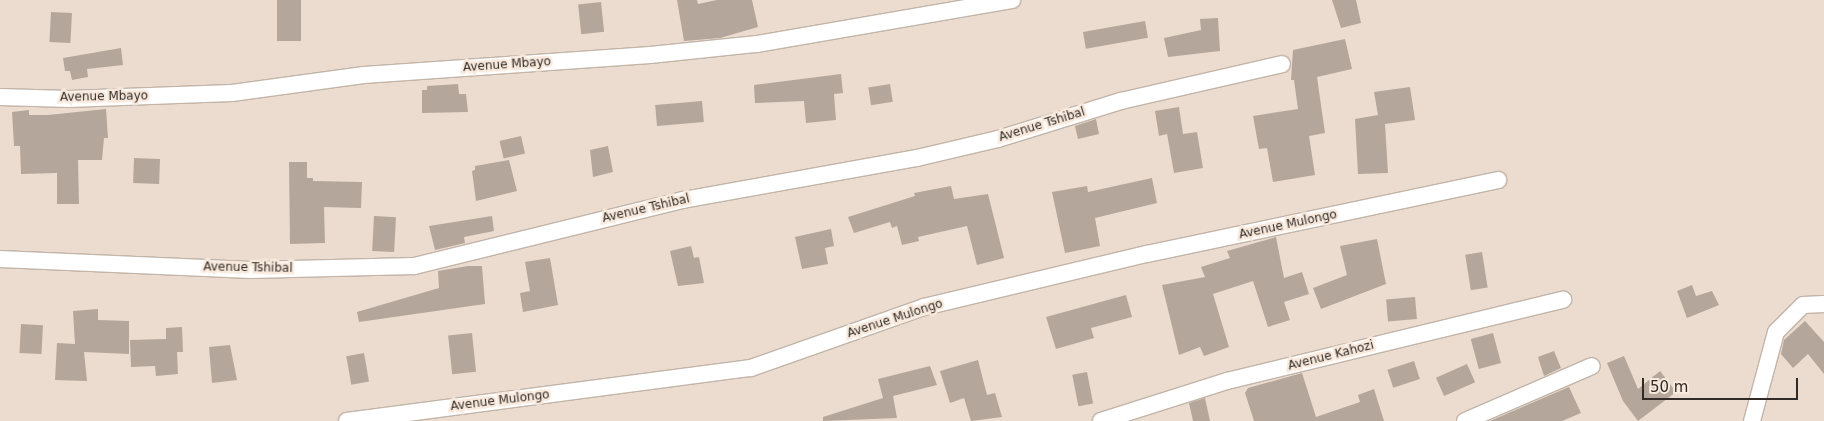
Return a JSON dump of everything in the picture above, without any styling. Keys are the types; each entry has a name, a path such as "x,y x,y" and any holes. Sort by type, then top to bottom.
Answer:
{"street":[{"name":"Avenue Mbayo","path":"0,97 69,99 232,93 364,75 650,55 757,44 1012,0"},
{"name":"Avenue Tshibal","path":"0,259 251,270 414,266 683,200 917,158 998,139 1120,101 1282,64"},
{"name":"Avenue Mulongo","path":"347,421 751,368 924,307 1146,254 1498,180"},
{"name":"Avenue Kahozi","path":"1101,421 1227,381 1563,300"},
{"path":"1752,421 1776,332 1803,305 1824,304"},
{"path":"1465,421 1592,366"}],"building":[{"path":"277,0 301,0 301,41 277,41"},
{"path":"677,0 697,0 698,4 717,0 752,0 758,27 720,38 684,41"},
{"path":"1332,0 1356,0 1361,23 1341,28"},
{"path":"601,2 604,32 581,34 578,4"},
{"path":"51,12 72,13 70,43 49,42"},
{"path":"1218,18 1220,51 1168,57 1164,38 1201,30 1200,19"},
{"path":"1145,21 1148,38 1086,49 1083,32"},
{"path":"1345,39 1352,69 1317,77 1325,133 1309,136 1315,175 1273,182 1267,148 1259,149 1253,116 1298,109 1294,80 1291,80 1293,50"},
{"path":"121,48 123,65 87,69 88,77 72,80 70,71 65,71 63,58"},
{"path":"841,74 843,93 834,94 836,120 806,123 804,101 755,103 754,85"},
{"path":"458,84 459,94 466,94 468,112 422,113 422,90 427,90 427,86"},
{"path":"890,84 893,102 871,105 868,87"},
{"path":"1410,87 1415,120 1385,124 1388,173 1358,174 1355,119 1378,115 1374,92"},
{"path":"702,101 704,122 657,126 655,105"},
{"path":"1179,107 1183,134 1197,132 1203,168 1174,173 1167,134 1159,136 1155,111"},
{"path":"106,109 108,138 104,138 102,160 78,160 79,204 57,204 57,173 21,174 20,146 14,146 12,112 29,110 29,115 48,115"},
{"path":"1096,119 1099,134 1078,139 1075,126"},
{"path":"521,136 525,154 504,158 500,141"},
{"path":"608,146 613,172 593,177 590,150"},
{"path":"134,158 160,159 159,184 133,183"},
{"path":"509,160 517,191 476,201 472,171 475,170 475,166"},
{"path":"289,162 307,162 307,178 313,178 313,181 362,182 361,208 324,207 325,243 290,244"},
{"path":"1152,178 1157,203 1095,218 1100,246 1065,253 1052,192 1087,186 1088,192"},
{"path":"951,186 954,199 988,194 1004,258 977,265 967,226 918,237 919,241 902,245 897,226 892,228 890,222 854,233 848,217 915,196 914,193"},
{"path":"374,216 396,217 394,252 372,251"},
{"path":"492,216 494,231 464,237 465,243 435,250 429,226"},
{"path":"831,229 834,246 825,248 828,264 802,269 795,237"},
{"path":"1276,237 1284,278 1302,272 1309,294 1284,302 1290,320 1268,327 1253,281 1213,294 1229,347 1204,356 1200,347 1179,355 1162,285 1205,277 1201,267 1230,258 1227,251"},
{"path":"1377,239 1386,284 1321,309 1313,288 1347,275 1340,246"},
{"path":"691,246 694,258 699,257 704,283 678,286 670,251"},
{"path":"1482,252 1488,288 1471,290 1465,255"},
{"path":"550,258 558,305 523,312 520,293 530,291 525,262"},
{"path":"468,266 482,266 485,304 359,322 357,312 439,288 438,271"},
{"path":"1692,285 1696,296 1712,291 1719,305 1687,318 1677,291"},
{"path":"1126,295 1132,317 1091,328 1094,338 1056,349 1046,317"},
{"path":"1415,297 1417,319 1388,321 1386,300"},
{"path":"98,309 98,320 129,321 129,354 84,352 87,381 55,380 57,343 75,344 73,311"},
{"path":"1805,321 1824,342 1824,374 1808,354 1793,368 1781,354 1784,340"},
{"path":"21,324 43,325 41,354 19,353"},
{"path":"182,327 183,352 177,352 178,374 156,376 155,366 131,367 130,340 166,339 166,328"},
{"path":"472,333 476,372 452,374 448,336"},
{"path":"1493,333 1501,363 1479,369 1471,339"},
{"path":"230,345 237,380 212,383 209,347"},
{"path":"1554,351 1561,368 1544,376 1538,357"},
{"path":"364,353 369,382 351,385 346,356"},
{"path":"1624,356 1638,389 1660,371 1676,392 1638,421 1623,401 1607,363"},
{"path":"978,360 987,395 995,393 1002,417 971,421 964,398 950,403 940,371"},
{"path":"1414,361 1420,379 1393,388 1387,370"},
{"path":"1467,364 1475,382 1444,396 1436,378"},
{"path":"930,366 937,385 893,396 897,418 823,421 823,417 883,398 878,379"},
{"path":"1087,372 1093,403 1078,406 1072,375"},
{"path":"1302,373 1316,417 1360,402 1358,395 1374,389 1384,421 1254,421 1245,393 1248,388"},
{"path":"1569,387 1581,413 1562,421 1490,421"},
{"path":"1205,398 1210,421 1193,421 1189,403"}]}
